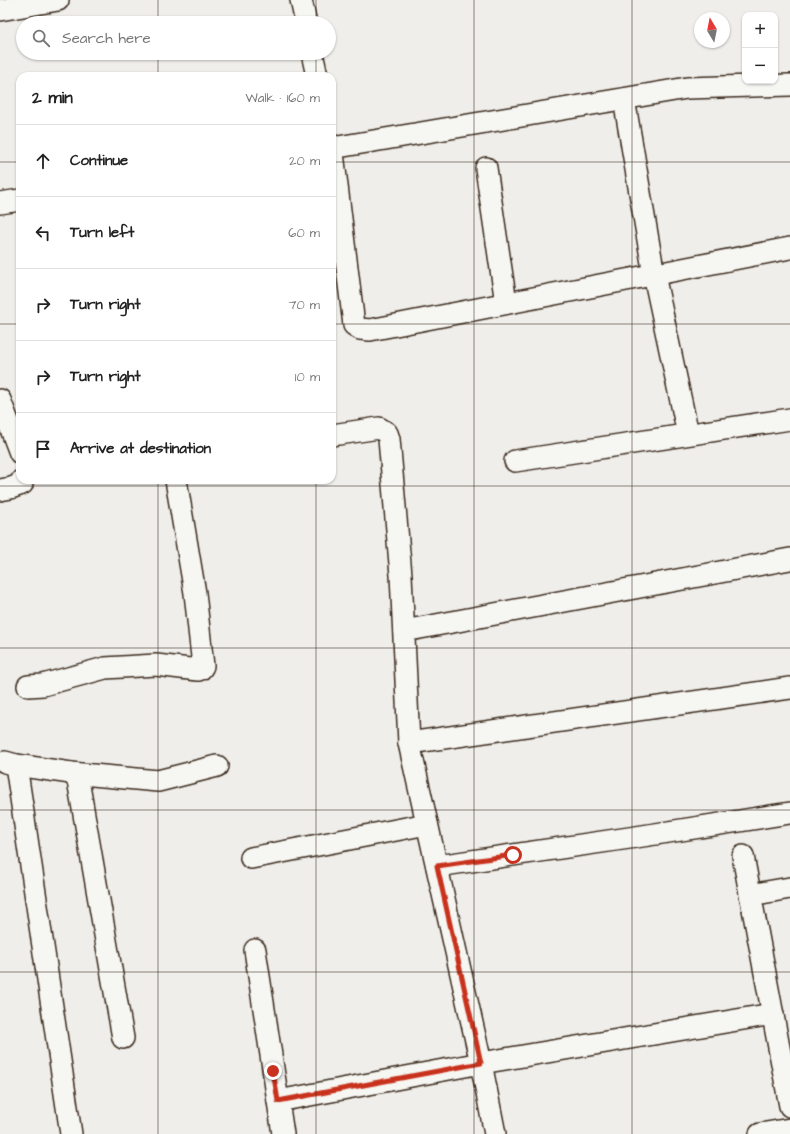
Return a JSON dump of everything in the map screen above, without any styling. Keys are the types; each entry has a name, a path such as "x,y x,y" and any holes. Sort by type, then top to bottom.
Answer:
{"street":[{"path":"0,10 58,0"},
{"path":"301,0 304,16"},
{"path":"314,60 316,72"},
{"path":"336,146 687,88 790,85"},
{"path":"624,99 654,275 688,434"},
{"path":"486,168 506,303"},
{"path":"336,179 354,324 360,329 370,330 790,248"},
{"path":"0,203 16,201"},
{"path":"0,400 16,442"},
{"path":"515,461 790,419"},
{"path":"336,434 380,428 387,433 389,439 401,576 409,743 481,1063 495,1134"},
{"path":"0,490 22,484"},
{"path":"28,686 43,685 105,668 156,665 198,670 201,669 203,666 195,593 177,484"},
{"path":"404,632 790,559"},
{"path":"409,743 790,688"},
{"path":"71,1134 10,764 72,773 158,781 217,766"},
{"path":"72,773 78,780 123,1038"},
{"path":"437,866 790,813"},
{"path":"251,858 427,824"},
{"path":"743,856 790,1106"},
{"path":"750,895 790,888"},
{"path":"255,950 283,1134"},
{"path":"278,1101 481,1063 773,1014"},
{"path":"760,1134 790,1129"}],"route":[{"path":"273,1071 278,1101 481,1063 437,866 513,855"}]}
